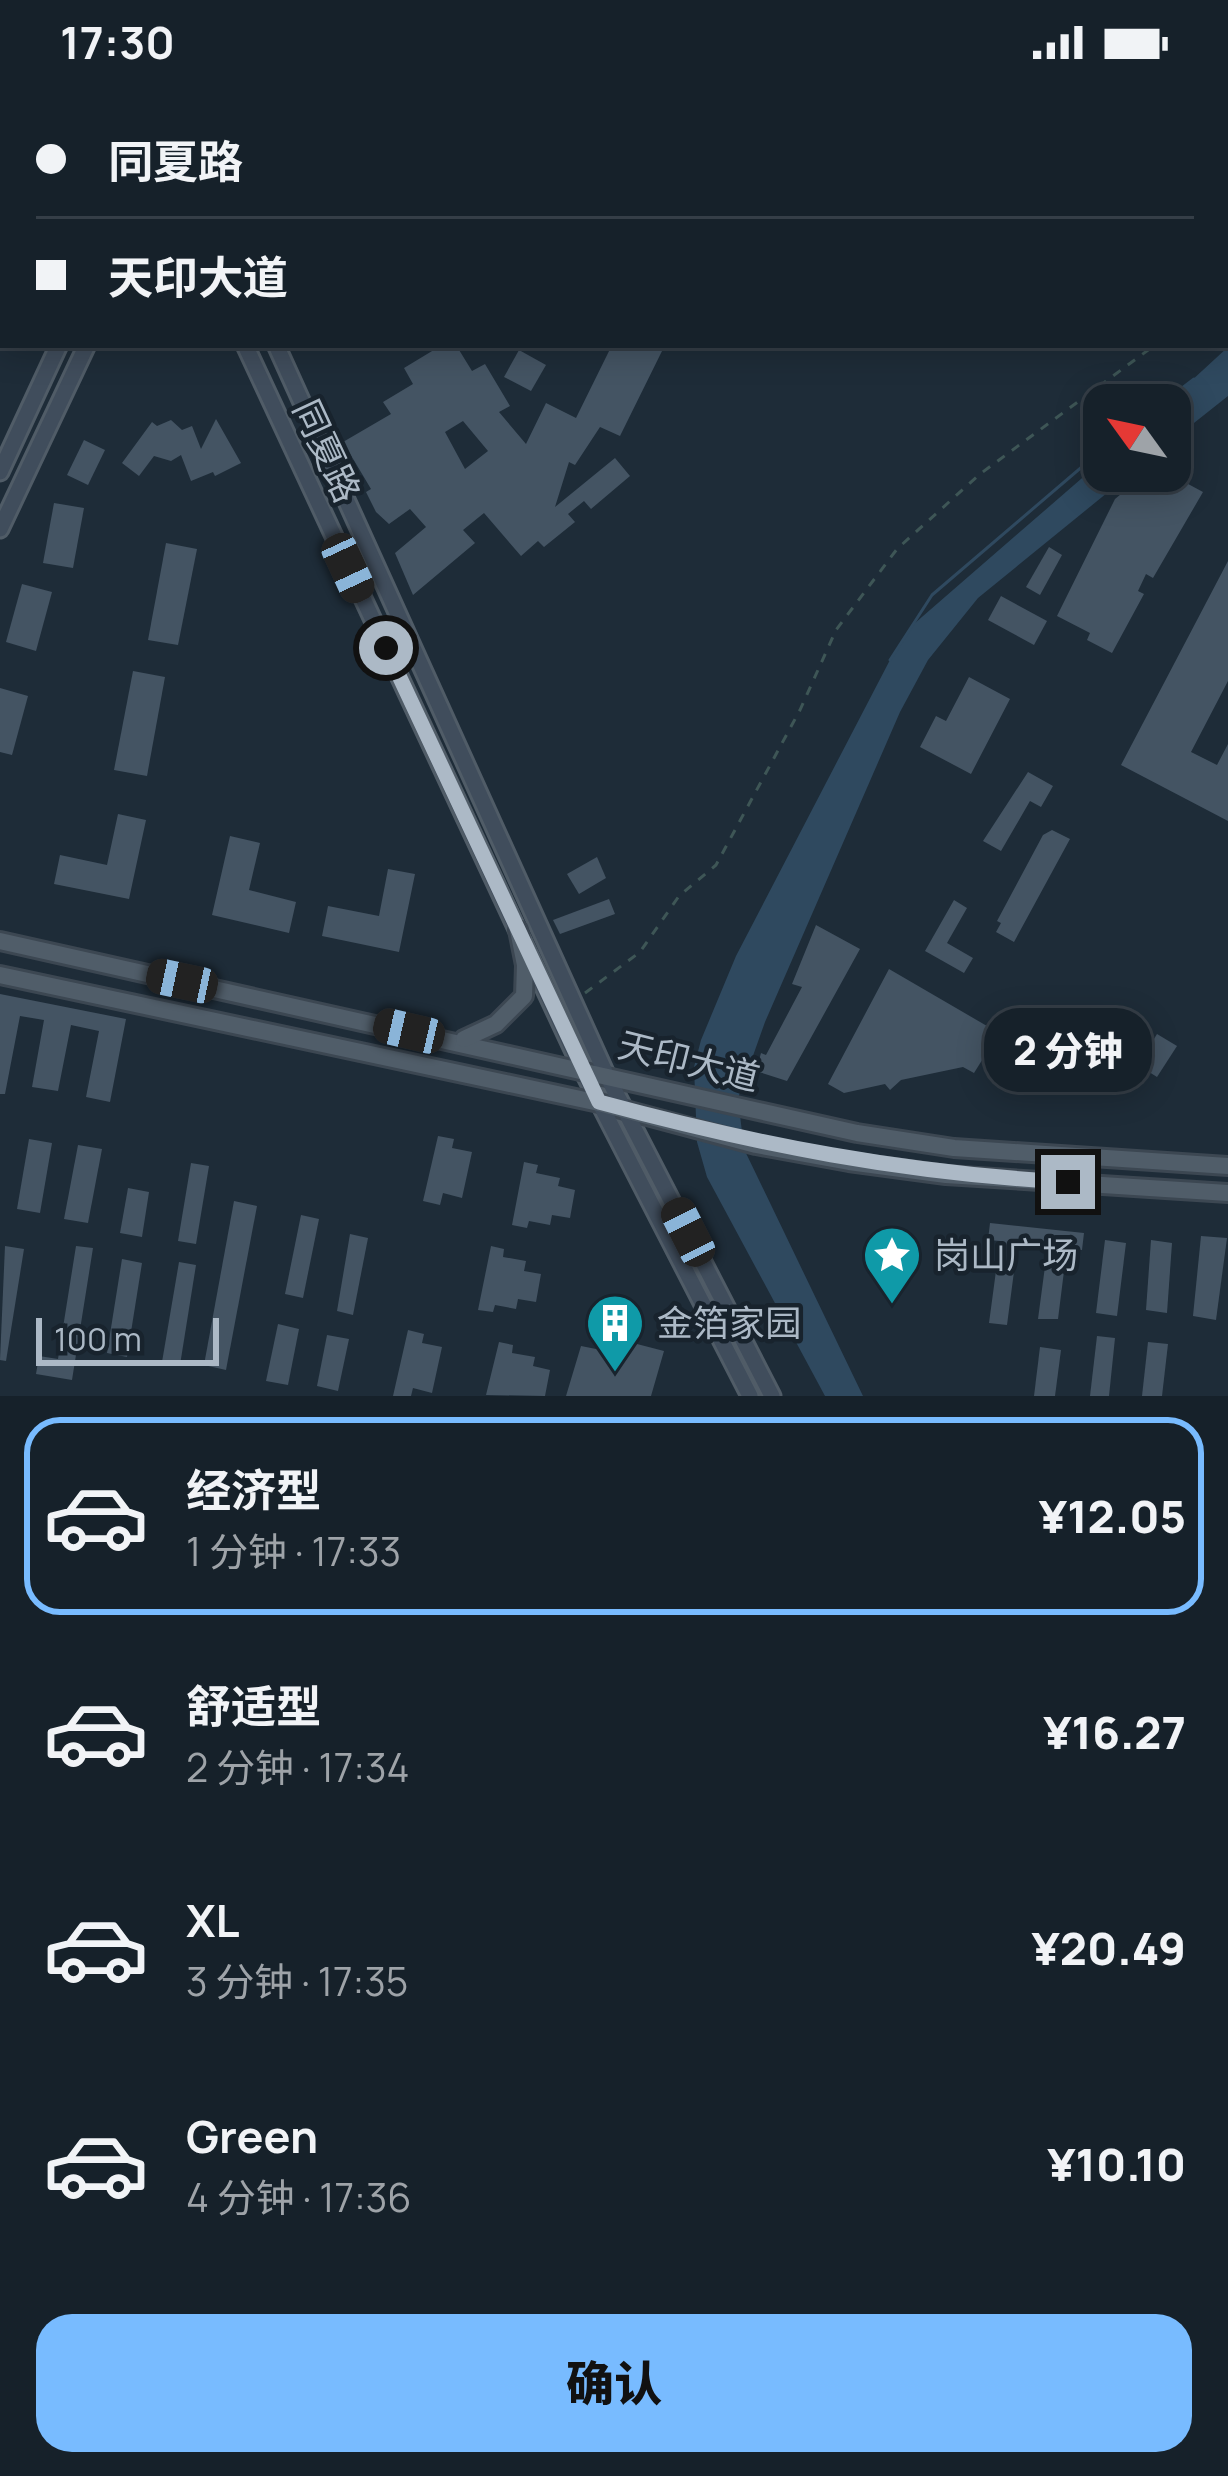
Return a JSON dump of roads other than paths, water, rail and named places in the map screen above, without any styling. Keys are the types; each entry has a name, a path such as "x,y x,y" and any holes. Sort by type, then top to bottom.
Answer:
{"main road":[{"path":"0,472 58,348"},
{"path":"0,529 86,348"},
{"name":"同夏路","path":"246,348 582,1069 750,1396"},
{"name":"同夏路","path":"277,348 606,1074 772,1396"},
{"path":"454,1041 488,1030 524,995 525,964 518,930"},
{"name":"天印大道","path":"0,941 606,1074 758,1113 954,1148 1228,1166"},
{"name":"天印大道","path":"0,975 599,1102 756,1144 946,1175 1228,1192"}],"water":[{"path":"1227,348 1228,348 1228,396 1191,425 1188,384"},
{"path":"1083,477 1083,492 1108,492 978,598 928,660 900,712 765,1022 738,1098 744,1149 863,1396 825,1396 707,1177 697,1142 694,1067 736,956 891,658 915,623"}],"waterway":[{"path":"1187,384 1194,379"},
{"path":"890,660 932,595 1083,466"}],"place":[{"name":"岗山广场","path":"892,1306"},
{"name":"金箔家园","path":"615,1374"}]}
